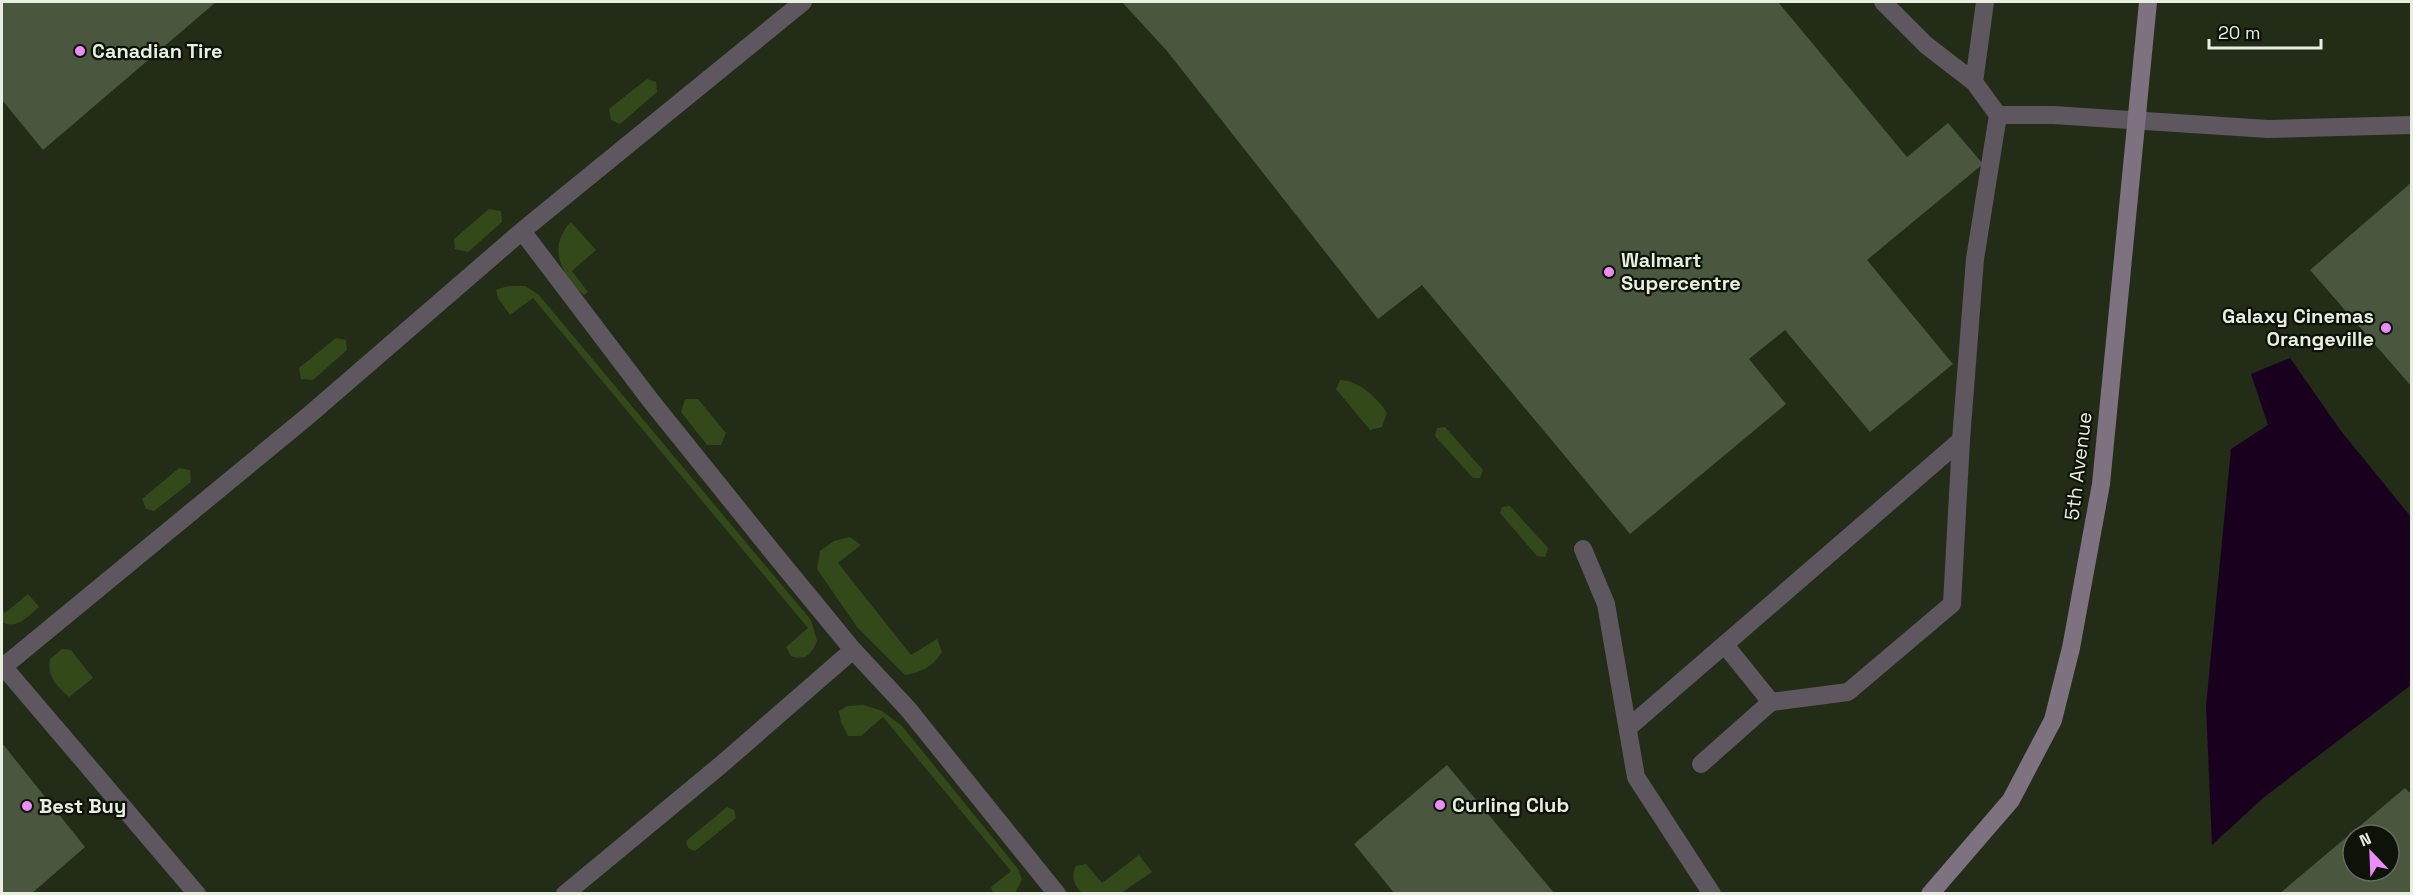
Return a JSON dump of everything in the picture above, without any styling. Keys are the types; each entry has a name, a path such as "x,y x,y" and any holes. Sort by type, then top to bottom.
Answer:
{"street":[{"path":"197,894 2,666 308,416 522,231 803,2"},
{"path":"1701,764 1771,702 1848,692 1952,604 1961,440 1975,259 1998,115 1974,82 1926,45 1883,2"},
{"path":"1974,82 1985,2"},
{"name":"5th Avenue","path":"1930,894 2012,800 2053,720 2071,648 2101,484 2148,2"},
{"path":"1998,115 2053,115 2268,129 2412,125"},
{"path":"522,231 651,401 853,650 908,709 1057,894"},
{"path":"1628,728 1961,440"},
{"path":"1583,549 1606,604 1636,777 1712,894"},
{"path":"1725,645 1771,702"},
{"path":"565,894 722,764 853,650"}],"green space":[{"path":"647,79 656,82 657,92 620,124 611,120 609,109"},
{"path":"489,209 501,211 502,222 468,252 455,249 454,239"},
{"path":"571,222 596,250 572,271 588,292 584,295 569,279 560,260 560,241"},
{"path":"508,286 525,286 538,294 811,620 817,641 807,656 800,658 791,656 786,647 808,628 533,298 510,315 498,298 496,290"},
{"path":"336,338 346,340 347,350 313,380 301,379 299,368"},
{"path":"1340,380 1360,386 1378,402 1387,413 1382,427 1370,430 1336,389"},
{"path":"685,399 698,399 726,433 721,445 707,445 681,412"},
{"path":"1445,427 1483,470 1480,478 1473,478 1435,436 1437,428"},
{"path":"179,468 190,470 191,482 154,511 146,509 142,499"},
{"path":"1510,506 1548,548 1545,557 1537,556 1500,513 1502,507"},
{"path":"850,537 861,545 838,563 911,655 937,639 942,652 935,662 926,668 905,675 857,627 817,569 820,551 834,541"},
{"path":"28,594 39,607 17,623 2,622 2,609 5,613"},
{"path":"62,649 71,650 93,678 69,697 51,676 49,665 50,659"},
{"path":"864,705 882,711 902,726 1018,869 1022,880 1015,893 993,893 991,887 1011,871 883,717 861,736 848,736 841,722 839,711 847,706"},
{"path":"727,807 734,810 736,818 695,851 688,848 686,841"},
{"path":"1139,855 1152,872 1121,893 1082,893 1075,883 1073,877 1076,866 1086,864 1102,883"}],"shaded area":[{"path":"2290,358 2341,431 2411,517 2411,685 2263,798 2212,845 2206,706 2231,449 2268,425 2251,374"}],"building":[{"name":"Canadian Tire","path":"2,2 216,2 43,150 2,100"},
{"name":"Walmart Supercentre","path":"1122,2 1778,2 1907,157 1948,123 1983,164 1867,260 1953,364 1870,432 1785,330 1749,359 1786,404 1630,534 1422,285 1378,319 1167,51"},
{"name":"Galaxy Cinemas Orangeville","path":"2412,182 2412,387 2310,270"},
{"name":"Best Buy","path":"2,743 85,847 31,894 2,894"},
{"name":"Curling Club","path":"1447,765 1555,894 1395,894 1354,844"},
{"path":"2405,788 2412,795 2412,894 2279,894 2341,842 2341,883 2401,883 2401,823 2363,823"}],"place":[{"name":"Canadian Tire","path":"80,51"},
{"name":"Walmart Supercentre","path":"1609,272"},
{"name":"Galaxy Cinemas Orangeville","path":"2386,328"},
{"name":"Curling Club","path":"1440,805"},
{"name":"Best Buy","path":"27,806"}]}
